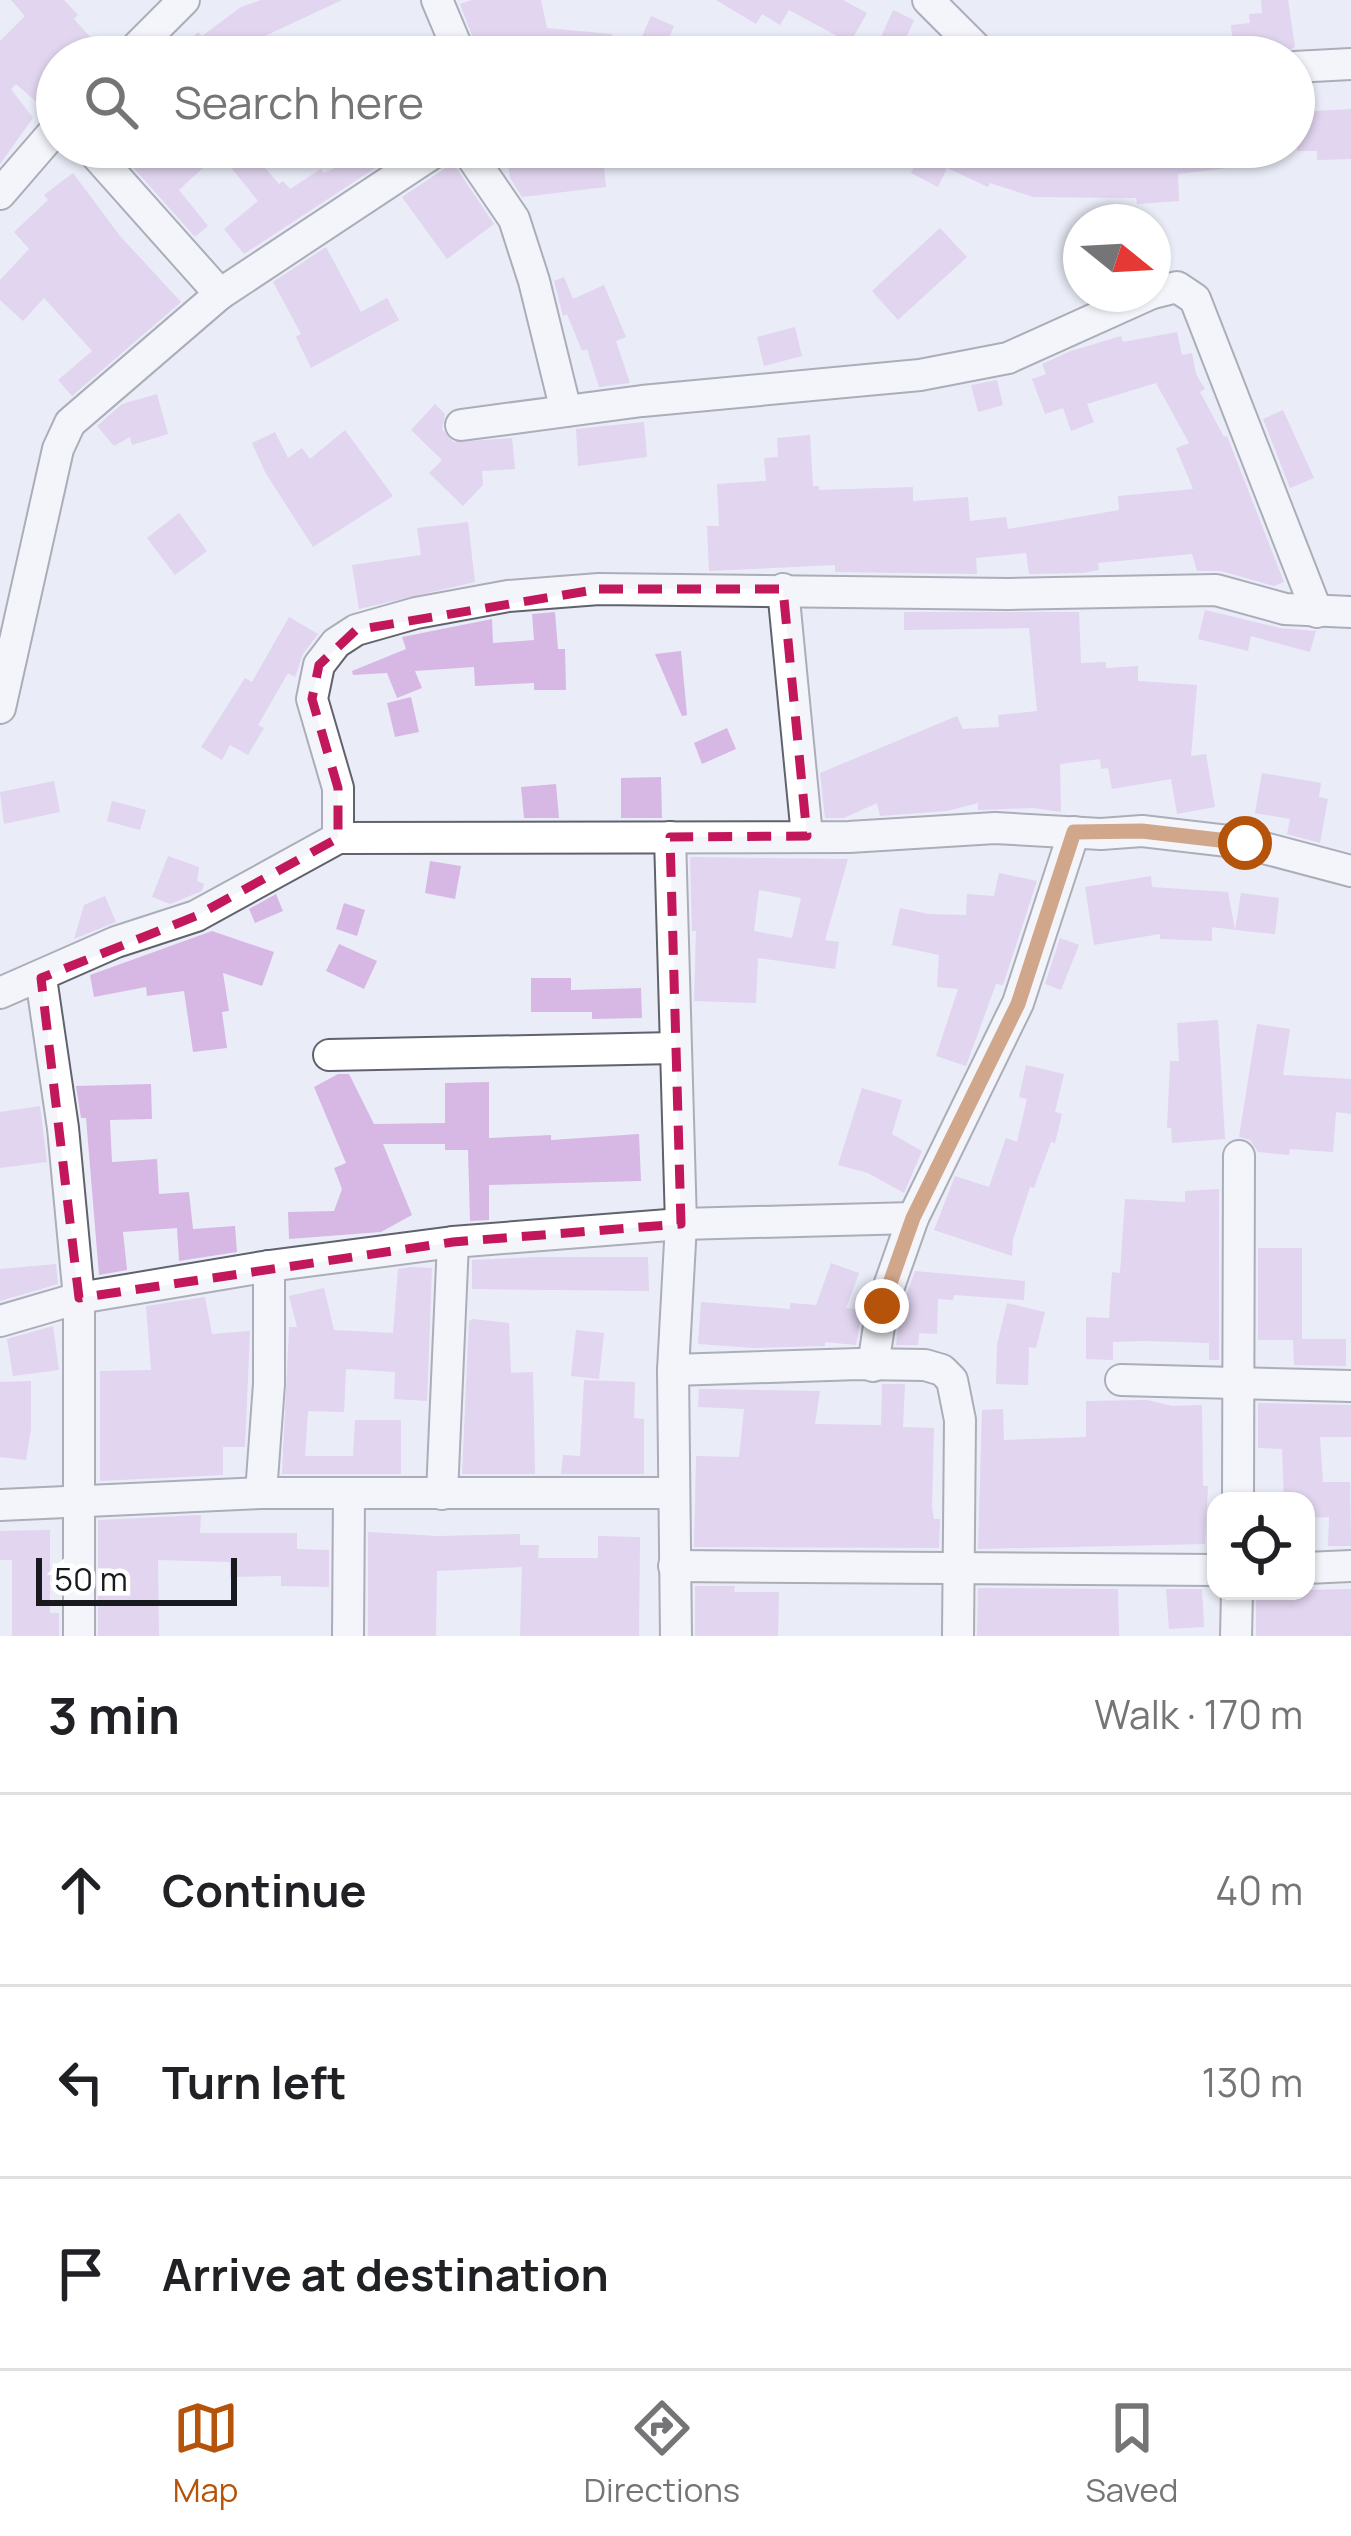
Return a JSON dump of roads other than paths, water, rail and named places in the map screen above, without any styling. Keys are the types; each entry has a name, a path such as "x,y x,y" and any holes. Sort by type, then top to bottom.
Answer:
{"street":[{"path":"148,36 184,0"},
{"path":"437,0 452,36"},
{"path":"928,0 963,36"},
{"path":"1315,66 1351,64"},
{"path":"0,194 36,152"},
{"path":"108,168 220,294"},
{"path":"0,708 58,449 70,423 220,294 410,168"},
{"path":"479,168 514,219 566,411"},
{"path":"1171,288 1177,287 1195,299 1317,612"},
{"path":"461,424 920,375 1008,358 1109,312"},
{"path":"338,838 338,788 312,699 319,665 336,643 356,630 416,613 508,596 599,589 1009,594 1216,590 1285,610 1351,612"},
{"path":"783,589 807,836"},
{"path":"0,993 116,942 196,916 338,838 807,836 995,828 1142,831 1214,838 1351,871"},
{"path":"873,1366 882,1306 913,1218 1018,1004 1074,832"},
{"path":"670,837 681,1224 673,1370 676,1636"},
{"path":"41,978 63,1128 79,1298 79,1636"},
{"path":"329,1055 675,1048"},
{"path":"1238,1492 1239,1156"},
{"path":"0,1322 79,1298 453,1242 681,1224 913,1218"},
{"path":"442,1494 453,1242"},
{"path":"261,1493 269,1384 269,1266"},
{"path":"673,1370 925,1365 942,1370 952,1380 960,1420 958,1636"},
{"path":"1121,1380 1351,1385"},
{"path":"0,1505 261,1493 672,1493"},
{"path":"348,1636 349,1495"},
{"path":"674,1565 1207,1570"},
{"path":"1315,1568 1351,1566"},
{"path":"1236,1636 1237,1600"}]}
